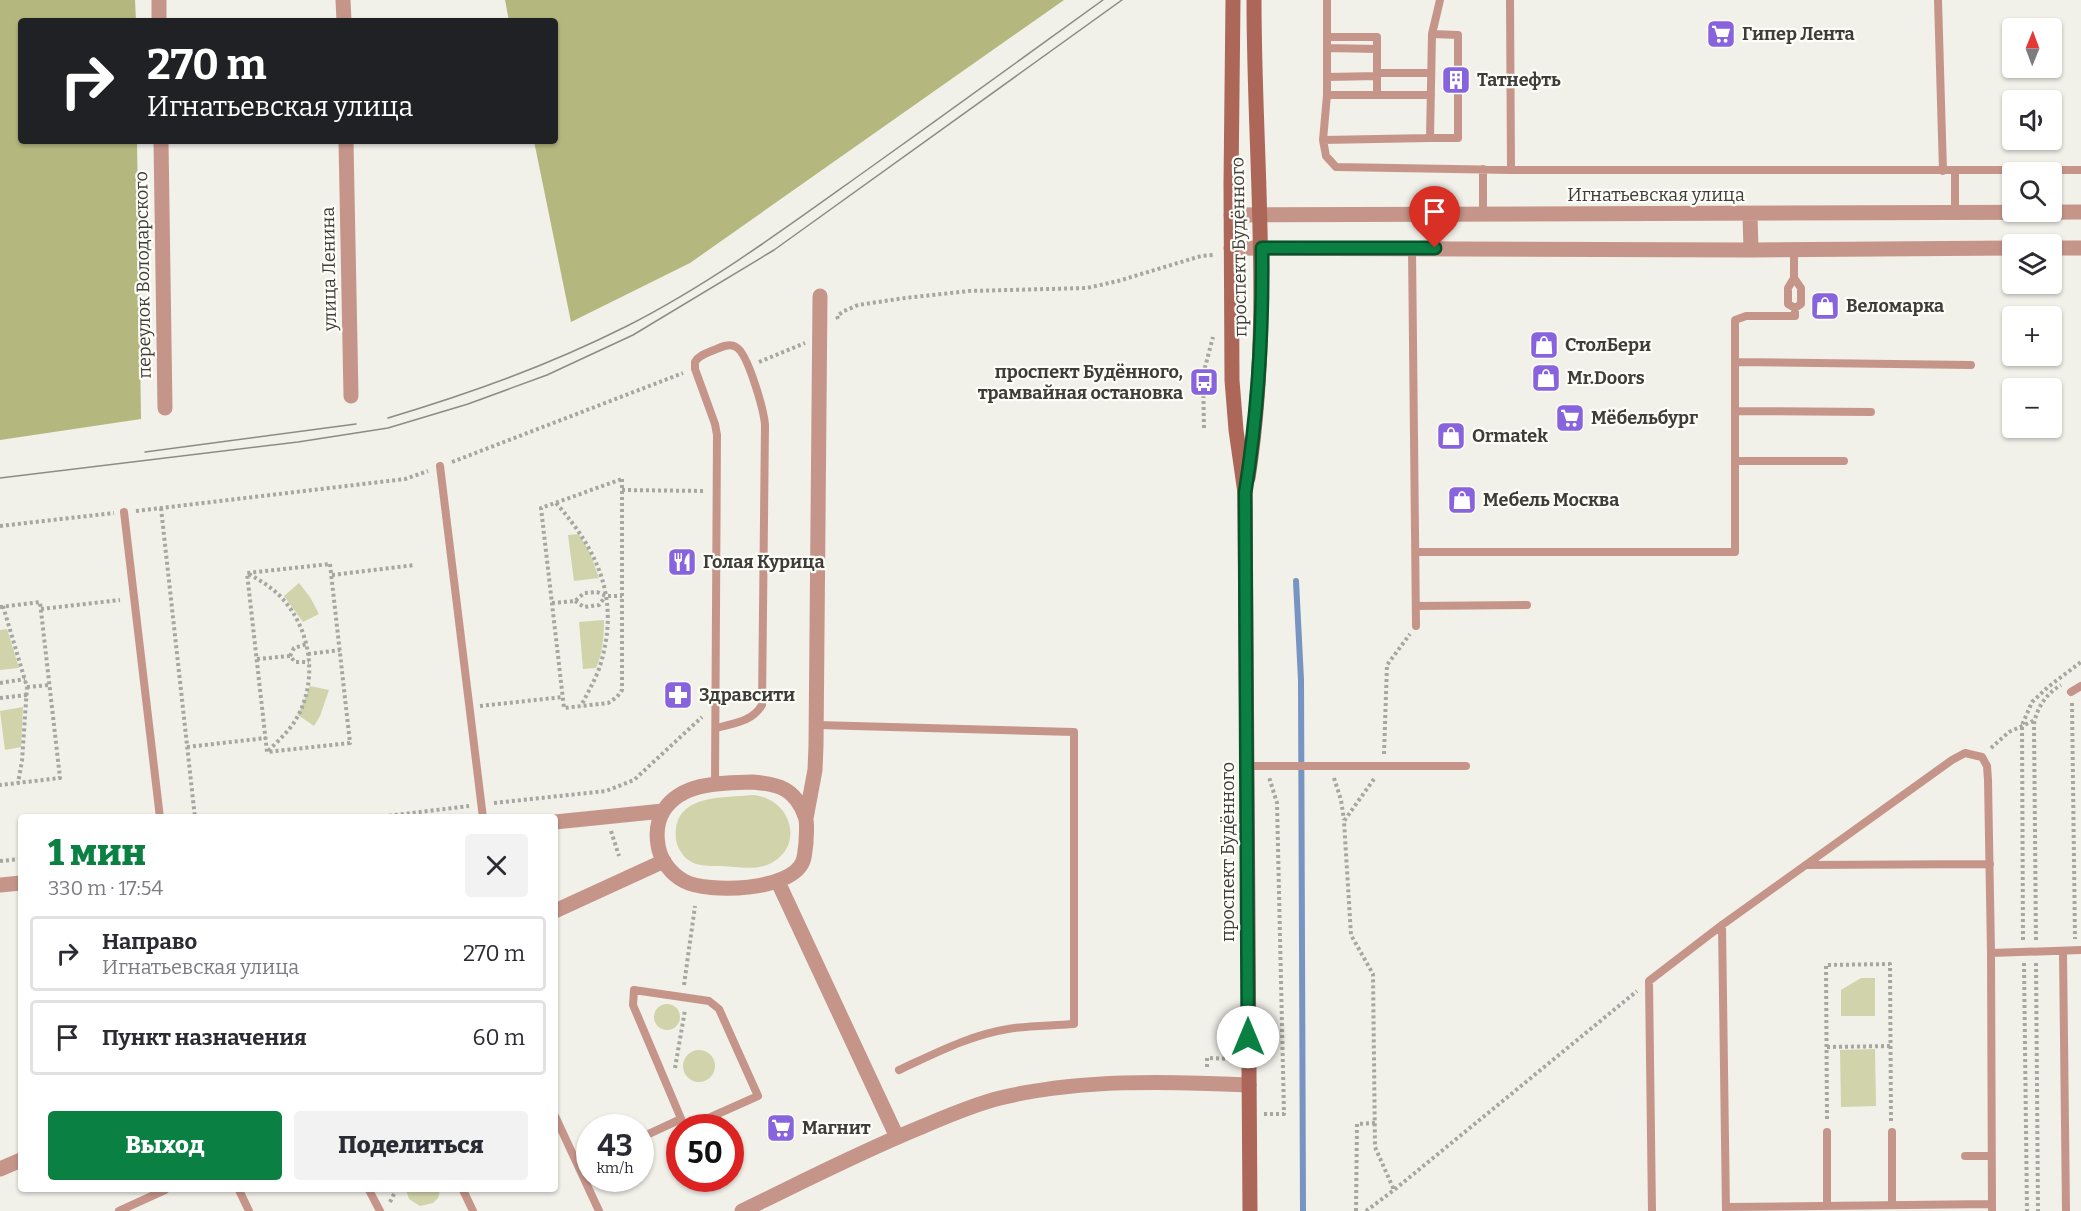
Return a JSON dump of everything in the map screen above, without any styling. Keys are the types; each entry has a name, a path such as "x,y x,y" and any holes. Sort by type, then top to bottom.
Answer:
{"main road":[{"name":"проспект Будённого","path":"1233,0 1232,380 1245,493 1250,1211"},
{"name":"проспект Будённого","path":"1245,493 1255,430 1262,294 1254,0"}],"street":[{"path":"159,0 159,18"},
{"path":"343,0 344,18"},
{"name":"переулок Володарского","path":"161,144 165,408"},
{"name":"улица Ленина","path":"346,144 351,396"},
{"name":"Игнатьевская улица","path":"1231,214 2081,212"},
{"path":"1750,214 1751,250"},
{"path":"1232,248 1751,250 2002,248"},
{"path":"2062,248 2081,248"},
{"path":"806,818 789,790 773,784 752,782 715,784 696,788 674,797 663,811 656,835 658,850 673,872 686,882 710,887 755,887 778,882 796,871 804,861 806,818 815,770 817,725 820,296"},
{"path":"558,822 663,811"},
{"path":"558,910 664,861"},
{"path":"778,882 897,1137"},
{"path":"0,885 18,883"},
{"path":"742,1211 897,1137 999,1098 1043,1090 1129,1084 1249,1085"},
{"path":"0,1169 18,1161"}],"lane":[{"path":"1327,0 1327,95 1323,140 1326,156 1336,167 1511,170 2081,170"},
{"path":"1430,138 1432,34 1440,0"},
{"path":"1510,0 1511,170"},
{"path":"1938,0 1943,171"},
{"path":"1323,140 1458,138 1458,34 1432,34"},
{"path":"1327,37 1377,37 1377,95"},
{"path":"1327,48 1377,49"},
{"path":"1327,77 1431,73"},
{"path":"1327,95 1431,94"},
{"path":"1483,169 1483,214"},
{"path":"1955,171 1955,213"},
{"path":"1412,248 1416,626"},
{"path":"1794,250 1794,278 1788,288 1788,304 1795,308"},
{"path":"1794,278 1801,288 1801,304 1795,308"},
{"path":"1416,552 1735,552 1735,320 1746,316 1795,316 1795,308"},
{"path":"715,784 717,435 695,369 697,358 728,345 736,347 743,353 760,396 765,425 762,705 757,714 749,719 716,728"},
{"path":"1735,362 1971,365"},
{"path":"1735,411 1871,412"},
{"path":"1735,461 1844,461"},
{"path":"440,466 482,814"},
{"path":"124,512 159,814"},
{"path":"1416,606 1527,605"},
{"path":"2071,692 2081,686"},
{"path":"817,725 1074,732 1074,1024 1009,1029 975,1038 899,1070"},
{"path":"1652,1211 1649,981 1722,925 1965,753 1982,757 1987,766 1988,780 1992,1207 1892,1205 1726,1209 1722,925"},
{"path":"1247,766 1466,766"},
{"path":"1806,865 1990,864"},
{"path":"2063,951 2066,1211"},
{"path":"1991,952 2078,951"},
{"path":"679,1114 633,1005 634,990 709,1001 719,1009 758,1096 718,1114"},
{"path":"558,1122 576,1161"},
{"path":"1827,1132 1827,1206"},
{"path":"1892,1132 1892,1205"},
{"path":"1965,1156 1991,1156"},
{"path":"122,1210 161,1192"},
{"path":"240,1192 249,1211"},
{"path":"370,1192 380,1211"},
{"path":"464,1192 473,1211"},
{"path":"590,1192 599,1211"}],"path":[{"path":"748,367 838,330 837,316 858,305 969,291 1087,288 1201,256 1214,255"},
{"path":"195,814 161,508 405,479 695,369"},
{"path":"622,479 622,690 608,703 564,708 541,508 556,502 622,479"},
{"path":"622,490 708,491 708,481"},
{"path":"556,502 583,535 595,557 606,596 607,625 604,652 598,671 581,706"},
{"path":"0,526 110,514"},
{"path":"248,573 330,564 350,743 267,752"},
{"path":"332,575 415,565"},
{"path":"248,573 269,586 289,607 299,623 307,644 309,662 309,681 293,724 267,752"},
{"path":"248,573 267,752"},
{"path":"552,603 575,601 584,593 597,592 606,596 622,596"},
{"path":"575,601 584,607 599,605 606,596"},
{"path":"41,609 120,600"},
{"path":"0,785 18,783 60,778 40,602 2,607 27,687 22,761 18,783"},
{"path":"1344,821 1383,766 1386,665 1416,626"},
{"path":"290,656 294,648 307,644"},
{"path":"308,654 340,650"},
{"path":"257,659 290,656"},
{"path":"290,656 294,662 309,662"},
{"path":"2027,1211 2022,725 2032,702 2081,662"},
{"path":"2071,669 2078,951"},
{"path":"2037,1211 2035,720 2039,707 2046,698 2055,688 2071,678"},
{"path":"0,683 26,679"},
{"path":"27,687 49,684"},
{"path":"0,698 27,695"},
{"path":"478,706 563,697"},
{"path":"405,814 606,791 634,780 702,718 703,706"},
{"path":"1982,757 2009,732 2035,720"},
{"path":"187,747 266,738"},
{"path":"1260,1114 1284,1114 1277,803 1266,766"},
{"path":"1330,766 1341,800 1344,821 1351,935 1373,974 1375,1147 1394,1190"},
{"path":"0,861 18,859"},
{"path":"670,1093 695,906"},
{"path":"1827,1132 1826,964 1890,964 1892,1132"},
{"path":"1366,1211 1649,981"},
{"path":"1827,1047 1891,1046"},
{"path":"1207,1059 1248,1059"},
{"path":"1356,1211 1357,1124 1375,1123"}],"green space":[{"path":"0,0 135,0 136,18 18,18 18,144 137,144 141,419 0,440"},
{"path":"505,0 1064,0 690,263 571,322 535,144 558,144 558,18 508,18"},
{"path":"579,534 590,553 599,578 574,581 568,535"},
{"path":"299,583 319,614 303,622 284,596"},
{"path":"604,620 603,644 596,668 583,669 579,622"},
{"path":"7,629 19,668 0,670 0,630"},
{"path":"310,686 329,690 314,726 298,715"},
{"path":"23,707 21,747 5,750 0,711"},
{"path":"752,795 766,798 777,805 785,814 790,825 787,848 779,858 762,867 745,868 699,865 685,857 676,841 676,829 679,818 686,809 706,800"},
{"path":"1861,978 1875,978 1875,1016 1841,1016 1841,990"},
{"path":"667,1004 676,1008 680,1017 676,1026 667,1030 658,1026 654,1017 658,1008"},
{"path":"1875,1049 1876,1106 1841,1107 1840,1050"},
{"path":"699,1050 710,1055 715,1066 710,1077 699,1082 688,1077 683,1066 688,1055"},
{"path":"407,1192 440,1192 433,1203 420,1206 409,1199"}],"waterway":[{"path":"1296,581 1301,680 1303,1211"}],"tram line":[{"path":"388,418 479,389 538,366 657,310 748,254 1103,0"},
{"path":"0,478 298,442 388,428 468,404 547,375 633,335 774,250 1122,0"},
{"path":"145,452 356,424"}],"place":[{"name":"Гипер Лента","path":"1721,34"},
{"name":"Татнефть","path":"1456,80"},
{"name":"Веломарка","path":"1825,306"},
{"name":"СтолБери","path":"1544,345"},
{"name":"Mr.Doors","path":"1546,378"},
{"name":"проспект Будённого, трамвайная остановка","path":"1204,382"},
{"name":"Мёбельбург","path":"1570,418"},
{"name":"Ormatek","path":"1451,436"},
{"name":"Мебель Москва","path":"1462,500"},
{"name":"Голая Курица","path":"682,562"},
{"name":"Здравсити","path":"678,695"},
{"name":"Магнит","path":"781,1128"}],"route":[{"path":"1248,1037 1245,493 1255,430 1262,248 1435,248"}]}
